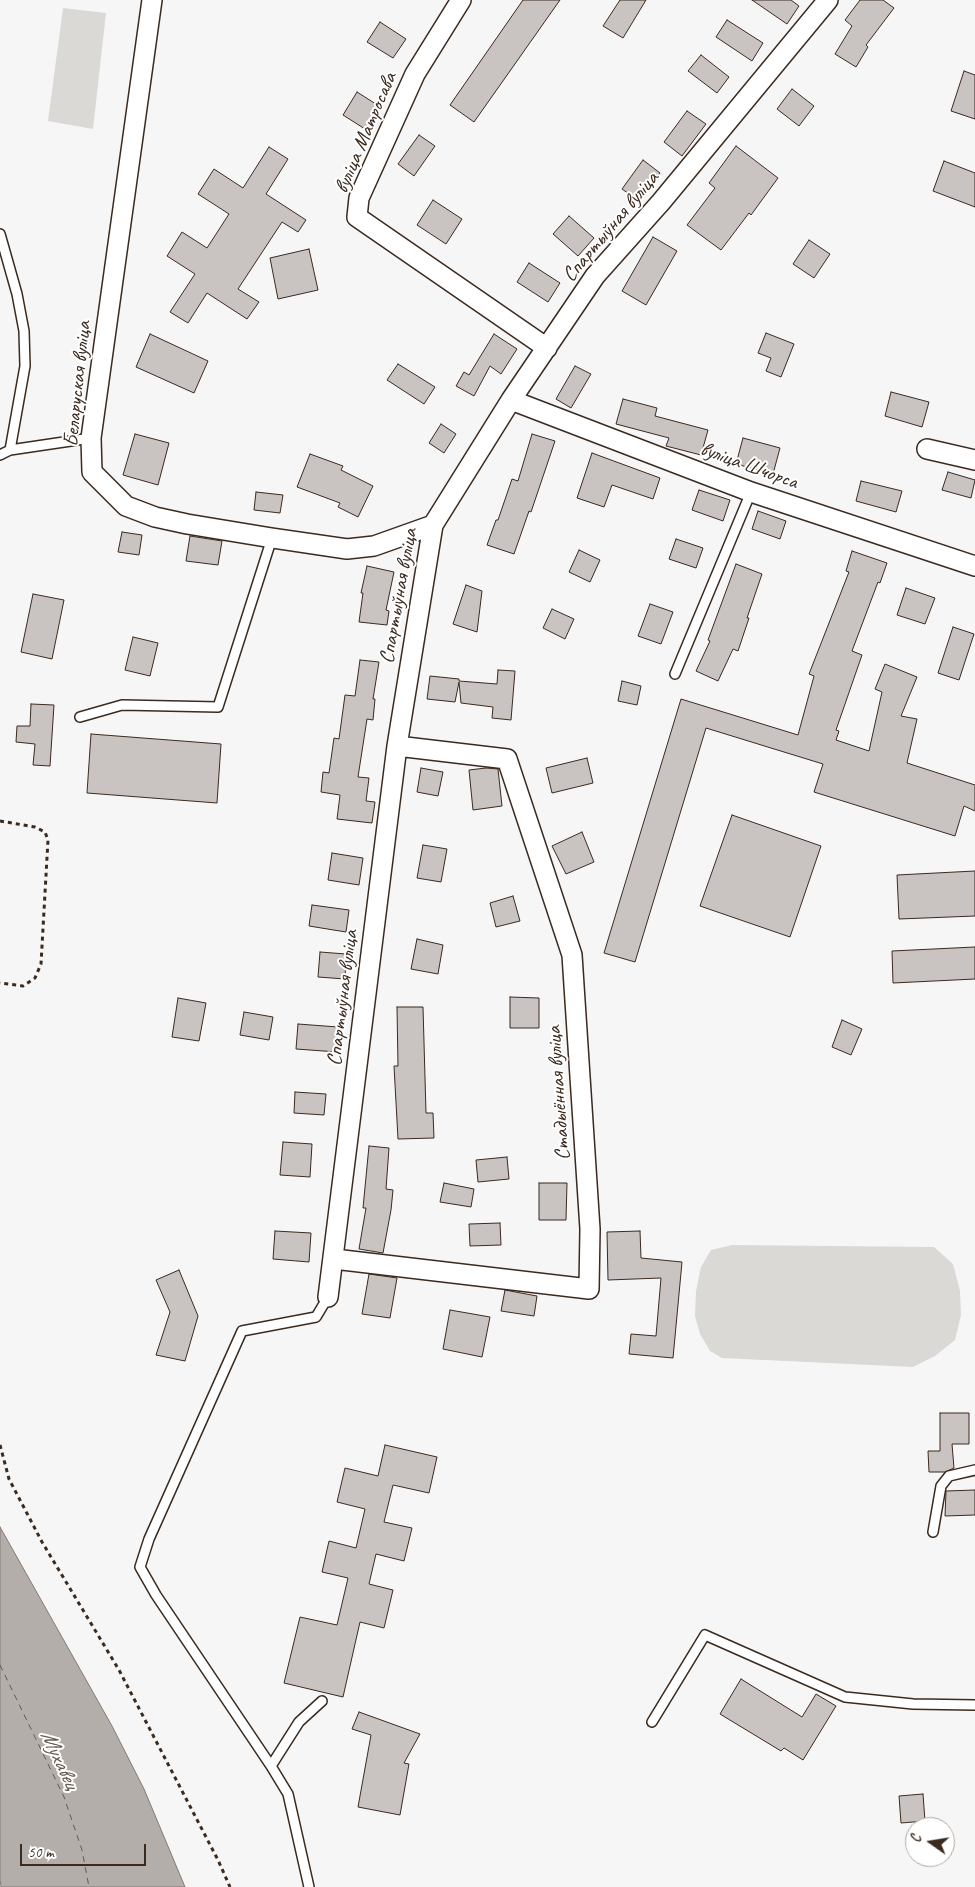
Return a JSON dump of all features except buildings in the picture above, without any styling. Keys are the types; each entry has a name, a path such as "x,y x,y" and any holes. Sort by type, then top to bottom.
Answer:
{"street":[{"name":"Беларуская вуліца","path":"152,0 91,438 92,472 126,506 155,517 272,538 346,549 374,546 433,524"},
{"name":"вуліца Матросава","path":"461,0 415,74 359,198 357,217 547,348"},
{"name":"Спартыўная вуліца","path":"328,1297 397,746 433,524 511,400 595,276 661,202 828,0"},
{"name":"вуліца Шчорса","path":"511,400 751,492 975,566"},
{"path":"927,449 975,460"},
{"name":"Стадыённая вуліца","path":"334,1258 589,1288 590,1229 572,955 507,759 397,746"}],"lane":[{"path":"0,234 17,294 24,330 25,366 10,450"},
{"path":"0,456 10,450 91,438"},
{"path":"675,674 751,492"},
{"path":"80,717 122,705 218,707 272,538"},
{"path":"309,1887 288,1794 272,1766 156,1596 140,1567 149,1538 242,1331 316,1317 328,1297"},
{"path":"933,1532 941,1486 949,1476 975,1470"},
{"path":"652,1722 705,1635 845,1698 913,1704 975,1705"},
{"path":"272,1766 299,1722 322,1701"}],"path":[{"path":"0,821 35,827 45,832 48,840 41,964 36,978 23,986 0,983"},
{"path":"0,1445 9,1479 17,1495 42,1542 119,1670 218,1860 230,1887"}],"shaded area":[{"path":"63,8 106,13 93,129 48,121"},
{"path":"732,1245 934,1247 953,1264 960,1291 961,1315 955,1340 935,1356 913,1367 722,1358 710,1351 700,1334 695,1316 696,1291 701,1267 711,1250"}],"water":[{"name":"Мухавец","path":"0,1527 112,1726 144,1789 185,1887 1,1887"}],"ferry route":[{"path":"0,1665 64,1797 82,1850 89,1887"}]}
